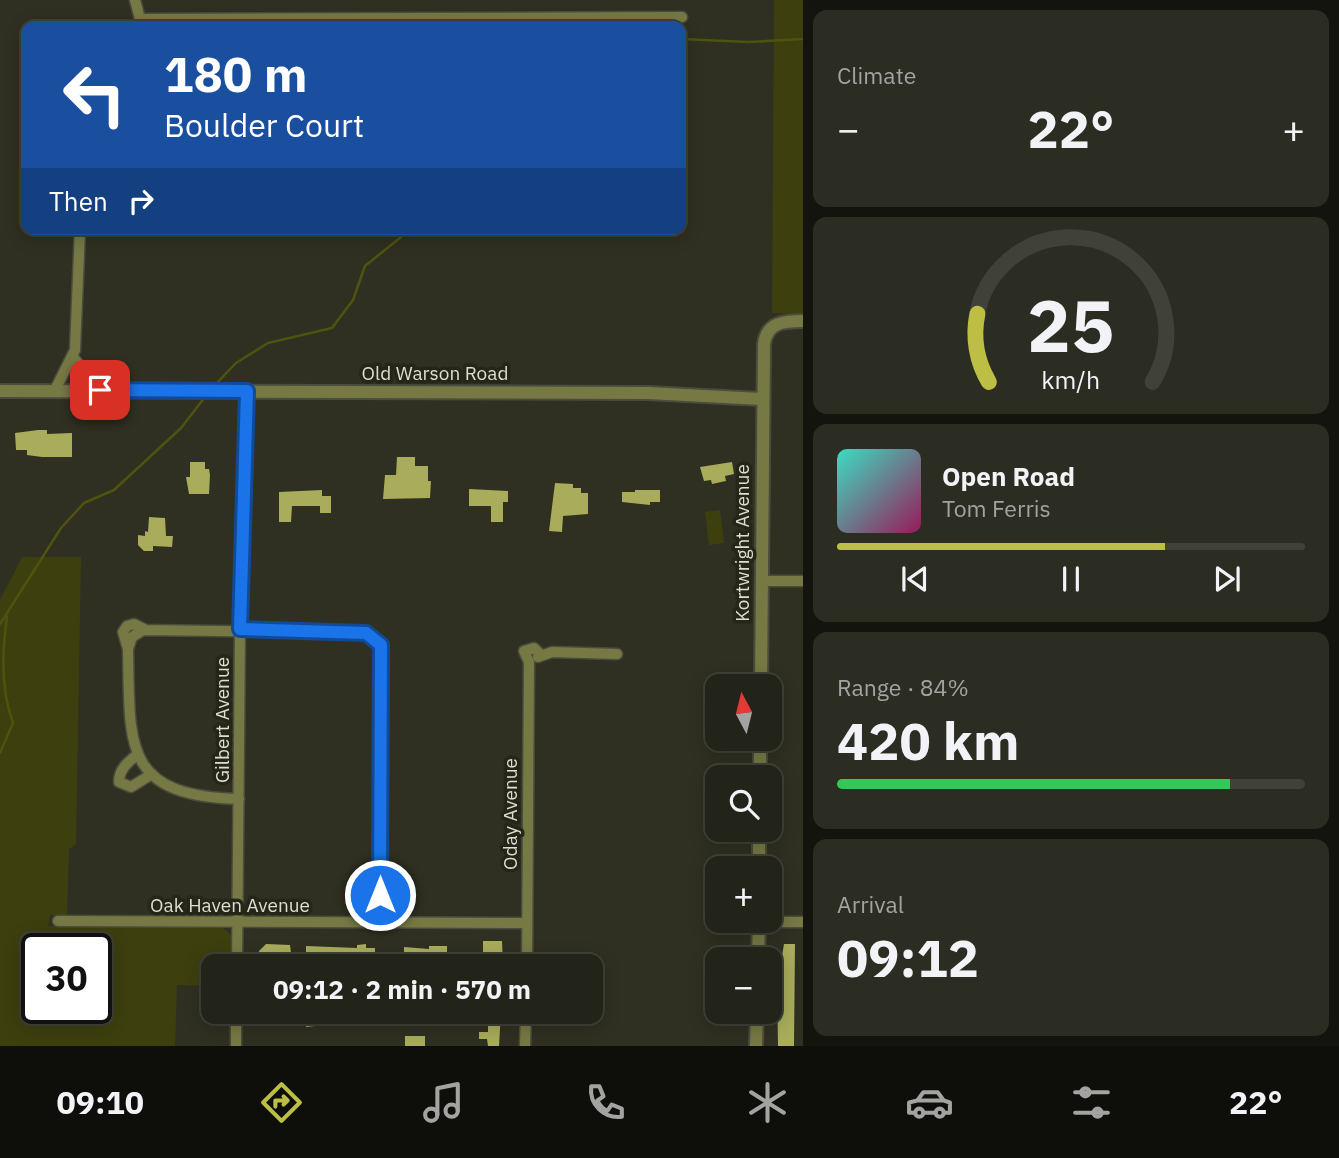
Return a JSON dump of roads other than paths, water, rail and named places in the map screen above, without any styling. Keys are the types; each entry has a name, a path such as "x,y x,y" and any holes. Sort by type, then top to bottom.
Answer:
{"street":[{"path":"135,0 139,21"},
{"path":"248,21 682,17"},
{"path":"55,390 73,357 80,235"},
{"path":"761,399 764,344 768,331 778,323 803,321"},
{"path":"73,357 100,390"},
{"name":"Old Warson Road","path":"0,391 648,393 761,399"},
{"name":"Gilbert Avenue","path":"237,954 240,629 247,391"},
{"name":"Kortwright Avenue","path":"761,399 761,674"},
{"path":"762,581 803,581"},
{"path":"239,799 191,795 159,782 138,754 130,730 128,649 123,632 127,626 134,624 145,630 240,629 366,633 381,645 380,922"},
{"name":"Oday Avenue","path":"527,954 529,662 541,655 617,654"},
{"path":"138,754 124,767 119,775 120,782 131,788 152,774"},
{"name":"Oak Haven Avenue","path":"58,920 527,923"},
{"path":"782,922 803,922"},
{"path":"236,1024 236,1046"},
{"path":"526,1024 526,1046"},
{"path":"756,1046 757,1024"}],"waterway":[{"path":"686,39 749,42 803,39"},
{"path":"214,386 236,363 268,343 332,328 353,300 365,266 404,235"},
{"path":"0,624 61,528 84,503 114,490 181,428 205,397"},
{"path":"0,753 13,723 6,698 4,671 7,617"}]}
